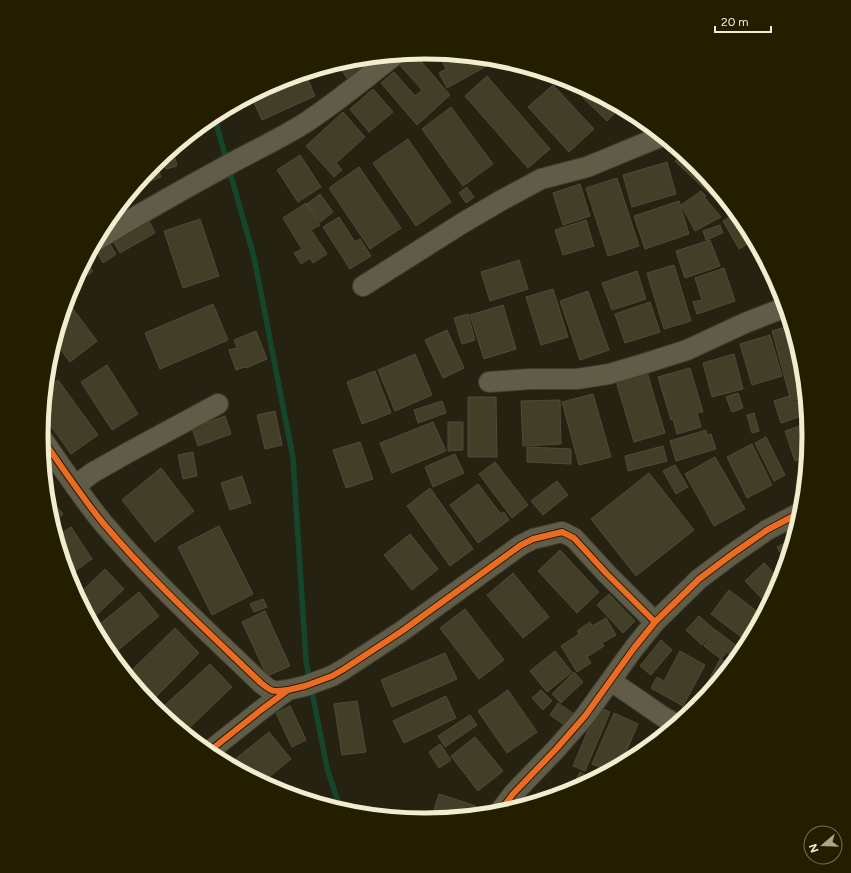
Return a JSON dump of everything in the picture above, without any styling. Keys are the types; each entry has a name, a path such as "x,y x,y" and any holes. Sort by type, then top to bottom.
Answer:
{"street":[{"path":"108,233 193,184 307,122 358,85 388,61"},
{"path":"363,286 461,224 540,179 587,167 657,138"},
{"path":"489,382 530,379 577,379 609,374 687,350 745,323 781,309"},
{"path":"75,486 92,473 218,404"},
{"path":"48,448 102,522 148,574 261,683 275,692 297,688 332,676 402,631 521,545 533,539 562,532 574,538 606,573 655,622"},
{"path":"504,806 512,794 586,716 634,648 655,622 699,579 767,530 795,515"},
{"path":"611,681 672,722"},
{"path":"214,748 261,710 297,688"}],"building":[{"path":"419,59 450,95 417,125 381,83 394,72 415,96 422,90 399,64 403,60"},
{"path":"441,60 489,64 447,88 439,73 446,69"},
{"path":"366,64 368,66 347,78 341,69"},
{"path":"487,76 550,149 528,168 465,96"},
{"path":"307,78 315,96 262,120 253,101"},
{"path":"553,85 594,129 569,152 528,107"},
{"path":"373,89 393,112 369,132 350,109"},
{"path":"576,91 616,112 607,121"},
{"path":"451,107 493,164 463,186 422,129"},
{"path":"343,112 365,137 336,163 342,170 334,177 306,146"},
{"path":"408,139 451,202 416,226 373,163"},
{"path":"300,155 321,187 298,202 277,170"},
{"path":"679,157 709,188 727,210 727,210 675,161"},
{"path":"175,158 177,166 166,169 165,165 171,159"},
{"path":"667,162 676,194 632,207 623,175"},
{"path":"359,167 401,228 370,249 329,188"},
{"path":"159,170 161,177 147,182"},
{"path":"617,178 639,246 608,256 586,188"},
{"path":"580,184 590,216 563,225 553,193"},
{"path":"467,187 474,197 466,203 459,193"},
{"path":"701,191 706,196 704,197 721,217 695,231 681,205"},
{"path":"320,194 333,212 320,222 307,204"},
{"path":"679,201 689,234 645,249 634,216"},
{"path":"306,203 320,225 311,230 327,254 313,263 310,258 301,264 294,253 302,249 283,218"},
{"path":"731,216 749,243 739,249 723,221"},
{"path":"339,217 355,242 360,239 371,256 350,269 323,227"},
{"path":"200,219 219,276 183,288 164,231"},
{"path":"586,220 594,246 563,255 555,230"},
{"path":"149,221 155,233 120,253 113,241"},
{"path":"720,225 723,233 706,240 703,231"},
{"path":"710,240 720,266 685,278 676,251"},
{"path":"110,244 116,254 103,263 97,252"},
{"path":"519,260 528,289 490,301 481,272"},
{"path":"674,265 691,321 664,329 647,273"},
{"path":"89,266 93,271 83,278"},
{"path":"724,268 735,301 697,314 693,302 702,300 695,278"},
{"path":"637,271 646,299 612,310 602,283"},
{"path":"553,289 568,337 541,345 526,297"},
{"path":"588,291 609,350 580,360 560,301"},
{"path":"650,302 660,332 625,343 615,314"},
{"path":"213,304 228,340 160,369 145,333"},
{"path":"503,305 516,349 484,359 470,315"},
{"path":"71,307 97,341 70,362 59,347"},
{"path":"468,314 475,340 462,344 454,318"},
{"path":"786,327 796,363 801,398 791,401 772,331"},
{"path":"447,330 464,368 443,378 425,340"},
{"path":"256,331 267,359 246,368 236,370 229,350 237,348 234,340"},
{"path":"770,335 782,376 752,385 740,344"},
{"path":"415,354 432,395 395,411 378,370"},
{"path":"734,354 743,389 712,397 703,363"},
{"path":"107,365 138,414 112,430 81,382"},
{"path":"690,368 703,412 697,413 701,427 677,434 673,419 671,420 658,377"},
{"path":"375,371 391,413 362,424 347,382"},
{"path":"647,372 665,433 634,442 616,381"},
{"path":"58,380 98,435 71,454 49,423 51,384"},
{"path":"738,393 743,408 732,412 726,397"},
{"path":"593,394 611,457 579,465 562,402"},
{"path":"789,396 791,403 797,401 802,416 781,423 774,401"},
{"path":"468,397 496,397 497,457 468,457"},
{"path":"560,400 561,444 523,446 521,401"},
{"path":"442,401 446,413 418,423 414,410"},
{"path":"275,411 282,445 265,449 257,415"},
{"path":"754,413 759,431 752,433 747,415"},
{"path":"225,416 231,434 198,446 192,428"},
{"path":"433,422 446,451 392,473 380,443"},
{"path":"448,422 463,422 463,450 448,451"},
{"path":"803,425 802,458 795,461 785,431"},
{"path":"706,430 707,435 711,434 716,449 676,461 670,441"},
{"path":"766,437 785,475 774,481 755,443"},
{"path":"360,442 373,479 346,488 333,450"},
{"path":"752,444 772,485 747,498 727,457"},
{"path":"663,446 667,461 628,471 625,456"},
{"path":"527,447 571,449 571,464 527,462"},
{"path":"193,452 197,476 183,479 178,455"},
{"path":"455,454 464,473 433,487 425,467"},
{"path":"715,457 745,509 714,526 685,474"},
{"path":"495,462 528,505 512,518 479,474"},
{"path":"675,465 688,487 676,494 663,471"},
{"path":"161,468 194,511 155,542 122,500"},
{"path":"649,473 694,530 636,576 591,519"},
{"path":"242,476 251,503 230,510 221,483"},
{"path":"557,481 568,495 543,515 531,501"},
{"path":"478,484 501,514 504,512 509,520 478,543 450,505"},
{"path":"430,488 473,549 450,566 407,506"},
{"path":"54,502 63,514 57,519"},
{"path":"219,526 253,594 212,615 178,547"},
{"path":"71,527 92,559 74,572 68,558 61,534"},
{"path":"410,534 438,569 412,590 384,555"},
{"path":"788,542 783,557 777,547"},
{"path":"560,550 599,592 577,613 538,571"},
{"path":"764,563 776,576 765,602 745,581"},
{"path":"105,569 124,589 95,617 82,591"},
{"path":"513,573 549,617 523,638 487,595"},
{"path":"729,590 759,613 743,639 711,614"},
{"path":"139,592 159,616 116,652 99,625"},
{"path":"609,594 635,621 623,633 597,605"},
{"path":"263,599 267,607 254,612 250,604"},
{"path":"465,609 504,660 479,679 440,628"},
{"path":"265,611 290,666 267,676 242,622"},
{"path":"699,616 715,630 702,645 686,630"},
{"path":"606,618 616,635 602,643 604,646 587,657 591,663 577,672 561,646 579,634 577,631 590,622 592,626"},
{"path":"175,628 199,653 155,698 131,671"},
{"path":"716,630 738,647 732,656 727,652 721,659 704,646"},
{"path":"661,640 672,650 651,675 640,666"},
{"path":"555,651 572,672 547,692 530,671"},
{"path":"680,651 705,665 683,706 651,688 657,677 664,681"},
{"path":"445,653 457,679 392,707 381,680"},
{"path":"720,659 727,662 709,685 703,692"},
{"path":"210,664 232,687 188,729 164,706"},
{"path":"574,672 583,682 561,703 552,694"},
{"path":"508,690 537,732 507,753 478,711"},
{"path":"541,690 552,701 543,710 532,698"},
{"path":"446,696 456,718 404,743 393,721"},
{"path":"357,701 366,752 342,755 334,704"},
{"path":"558,703 577,716 569,728 550,715"},
{"path":"290,706 306,740 292,747 276,713"},
{"path":"601,708 610,712 585,771 573,766 591,723 594,725"},
{"path":"614,713 638,724 624,757 603,769 592,764"},
{"path":"470,715 477,725 445,747 438,736"},
{"path":"269,732 291,759 267,779 233,761"},
{"path":"475,737 503,771 478,791 451,756"},
{"path":"440,744 451,760 439,768 429,752"},
{"path":"580,772 588,777 574,783"},
{"path":"439,794 476,806 474,811 433,814"}],"waterway":[{"path":"216,123 254,257 293,458 306,661 327,768 339,804"}],"cycle path":[{"path":"48,448 79,492 103,523 160,585 261,683 273,691 287,690"},
{"path":"504,806 513,794 585,716 634,648 655,622 699,579 767,530 795,515"},
{"path":"213,748 288,690 305,686 332,676 344,669 402,631 521,545 533,539 562,532 574,538 606,573 655,622"}]}
